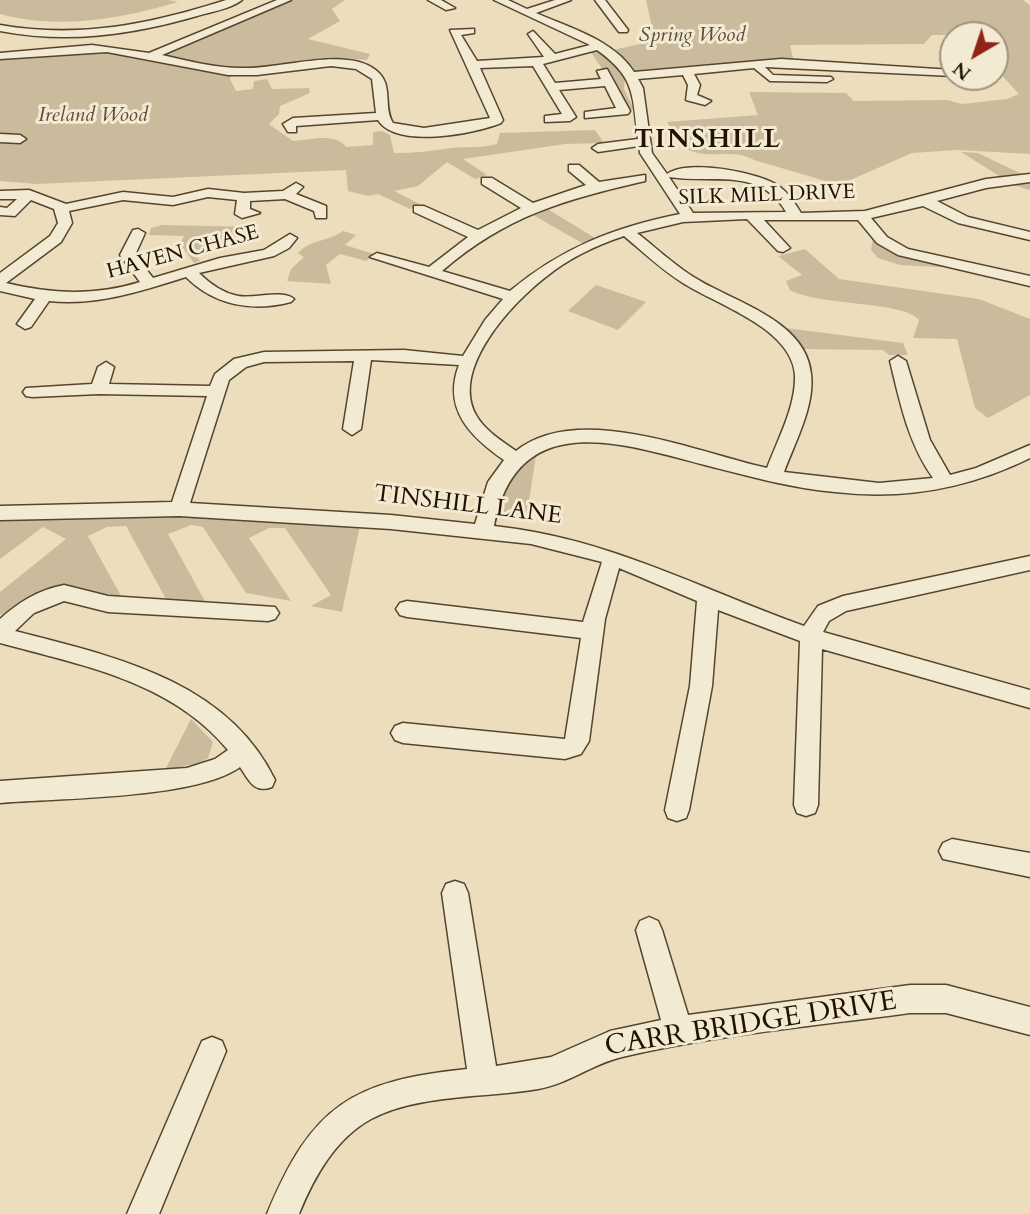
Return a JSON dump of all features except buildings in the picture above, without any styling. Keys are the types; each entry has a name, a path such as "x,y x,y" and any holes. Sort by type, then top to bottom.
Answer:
{"street":[{"path":"1,29 45,35 110,33 149,26 237,0"},
{"path":"148,57 286,0"},
{"path":"433,0 448,7 462,0"},
{"path":"499,0 601,46 623,64 633,76 637,88 643,142 651,164 690,217"},
{"path":"527,12 566,0"},
{"path":"600,0 623,30"},
{"path":"0,56 92,49 122,50 148,57 240,72 271,73 322,64 353,64 369,69 378,77 384,95 380,107 391,128 412,133 484,126 497,120 454,32 470,31"},
{"path":"533,34 546,53 555,59"},
{"path":"470,60 536,62 601,46"},
{"path":"470,60 510,51"},
{"path":"536,62 570,117 549,119"},
{"path":"633,76 794,62 939,73"},
{"path":"755,64 779,89"},
{"path":"687,72 694,85 689,95 693,102"},
{"path":"551,87 606,76 624,111 589,116"},
{"path":"770,78 827,79"},
{"path":"292,129 289,124 293,122 383,116"},
{"path":"0,138 20,139"},
{"path":"598,148 643,142"},
{"path":"574,167 596,187"},
{"path":"673,174 732,174 758,180 790,202 796,217"},
{"path":"431,273 477,235 531,208 596,187 640,178"},
{"name":"SILK MILL DRIVE","path":"514,458 473,427 461,404 461,381 483,331 510,296 534,276 569,254 626,231 690,217 862,215 976,183 1030,178"},
{"path":"487,181 531,208"},
{"path":"0,195 29,194 61,208 133,195 173,201 208,193 244,197 291,191 321,209 321,215"},
{"path":"1,211 10,213 29,194"},
{"path":"244,197 242,214 253,214"},
{"path":"923,200 963,220 1030,236"},
{"path":"173,201 173,214 190,213"},
{"path":"0,283 56,239 65,223 61,208"},
{"path":"419,209 477,235"},
{"path":"862,215 877,236 904,252 1030,281"},
{"path":"752,216 783,248"},
{"path":"626,231 685,278 770,326 785,339 800,359 802,386 774,474"},
{"path":"138,233 127,255 150,285"},
{"name":"HAVEN CHASE","path":"0,283 44,297 109,296 189,272 263,254 282,246 290,238"},
{"path":"377,257 510,296"},
{"path":"189,272 204,288 225,298 260,302 286,299"},
{"path":"24,326 44,297"},
{"path":"352,429 363,355"},
{"path":"179,509 217,391 229,370 252,359 404,355 468,361"},
{"path":"898,362 925,456 946,483"},
{"path":"99,389 106,367"},
{"path":"32,392 99,389 217,391"},
{"path":"482,531 485,506 495,482 514,458 535,446 564,437 593,434 640,442 820,484 896,489 946,483 990,470 1030,451"},
{"name":"TINSHILL LANE","path":"0,513 179,509 294,514 531,537 614,558 811,638 1030,699"},
{"path":"403,733 565,749 573,747 578,741 594,631 607,569 614,558"},
{"path":"806,804 811,638 817,619 833,607 1030,563"},
{"path":"263,780 243,752 204,712 154,682 135,673 0,633 27,607 64,593 108,604 268,613"},
{"path":"677,810 701,686 708,597"},
{"path":"407,609 594,631"},
{"path":"0,792 187,778 222,767 243,752"},
{"path":"951,851 986,850 1030,865"},
{"path":"455,893 484,1081"},
{"path":"649,930 679,1031"},
{"name":"CARR BRIDGE DRIVE","path":"283,1214 309,1157 341,1122 362,1107 388,1096 546,1073 604,1048 679,1031 927,998 946,999 1030,1021"},
{"path":"143,1214 212,1051"}],"green space":[{"path":"0,0 178,2 112,17 67,22 22,19 0,14"},
{"name":"Ireland Wood","path":"285,0 345,0 332,9 340,21 308,39 370,54 367,60 344,58 234,70 230,79 236,91 253,89 254,81 267,79 272,89 309,88 310,93 280,106 279,114 269,124 293,141 329,138 346,147 373,145 373,132 382,131 390,135 394,153 401,153 490,146 497,144 500,133 595,130 604,143 565,144 463,159 487,175 475,179 447,162 418,186 394,191 420,204 410,209 378,194 368,196 348,191 346,170 37,184 0,181 0,58 93,50 151,60"},
{"name":"Spring Wood","path":"646,0 1023,0 1030,5 1030,154 958,150 912,153 839,185 744,156 695,152 678,141 667,122 758,115 749,92 846,93 854,101 947,100 962,104 1007,99 1019,94 1009,83 1009,21 939,21 939,35 932,35 924,44 790,45 794,62 633,76 608,51 655,41"},
{"path":"590,51 603,52 625,75 624,89 634,109 630,109"},
{"path":"961,152 978,153 1030,178 1030,190 996,180 1004,179"},
{"path":"541,205 600,241 587,246 526,211"},
{"path":"162,225 257,227 236,243 232,241 193,251 200,261 194,263 180,244 184,236 149,235 151,228"},
{"path":"343,231 356,235 345,245 374,254 366,261 340,254 326,265 331,284 287,281 291,269 304,257 298,253 313,243"},
{"path":"873,238 895,248 977,269 900,265 878,258 871,250"},
{"path":"805,249 839,279 979,299 1030,319 1030,395 988,418 975,408 957,339 913,338 919,320 911,314 879,306 820,299 790,290 786,281 802,275 778,256"},
{"path":"596,285 646,302 618,330 568,311"},
{"path":"770,326 903,343 908,355 889,355 883,350 794,349"},
{"path":"536,455 526,521 501,517 501,499 509,482"},
{"path":"195,515 360,525 342,612 311,606 331,595 285,528 269,528 249,538 291,601 246,593 203,527 191,525 168,534 206,603 167,601 126,526 107,527 88,536 121,596 55,590 33,596 0,615 0,592 66,539 43,527 0,559 0,518"},
{"path":"191,719 213,742 208,758 199,763 165,770"}],"district":[{"name":"TINSHILL","path":"708,141"}]}
